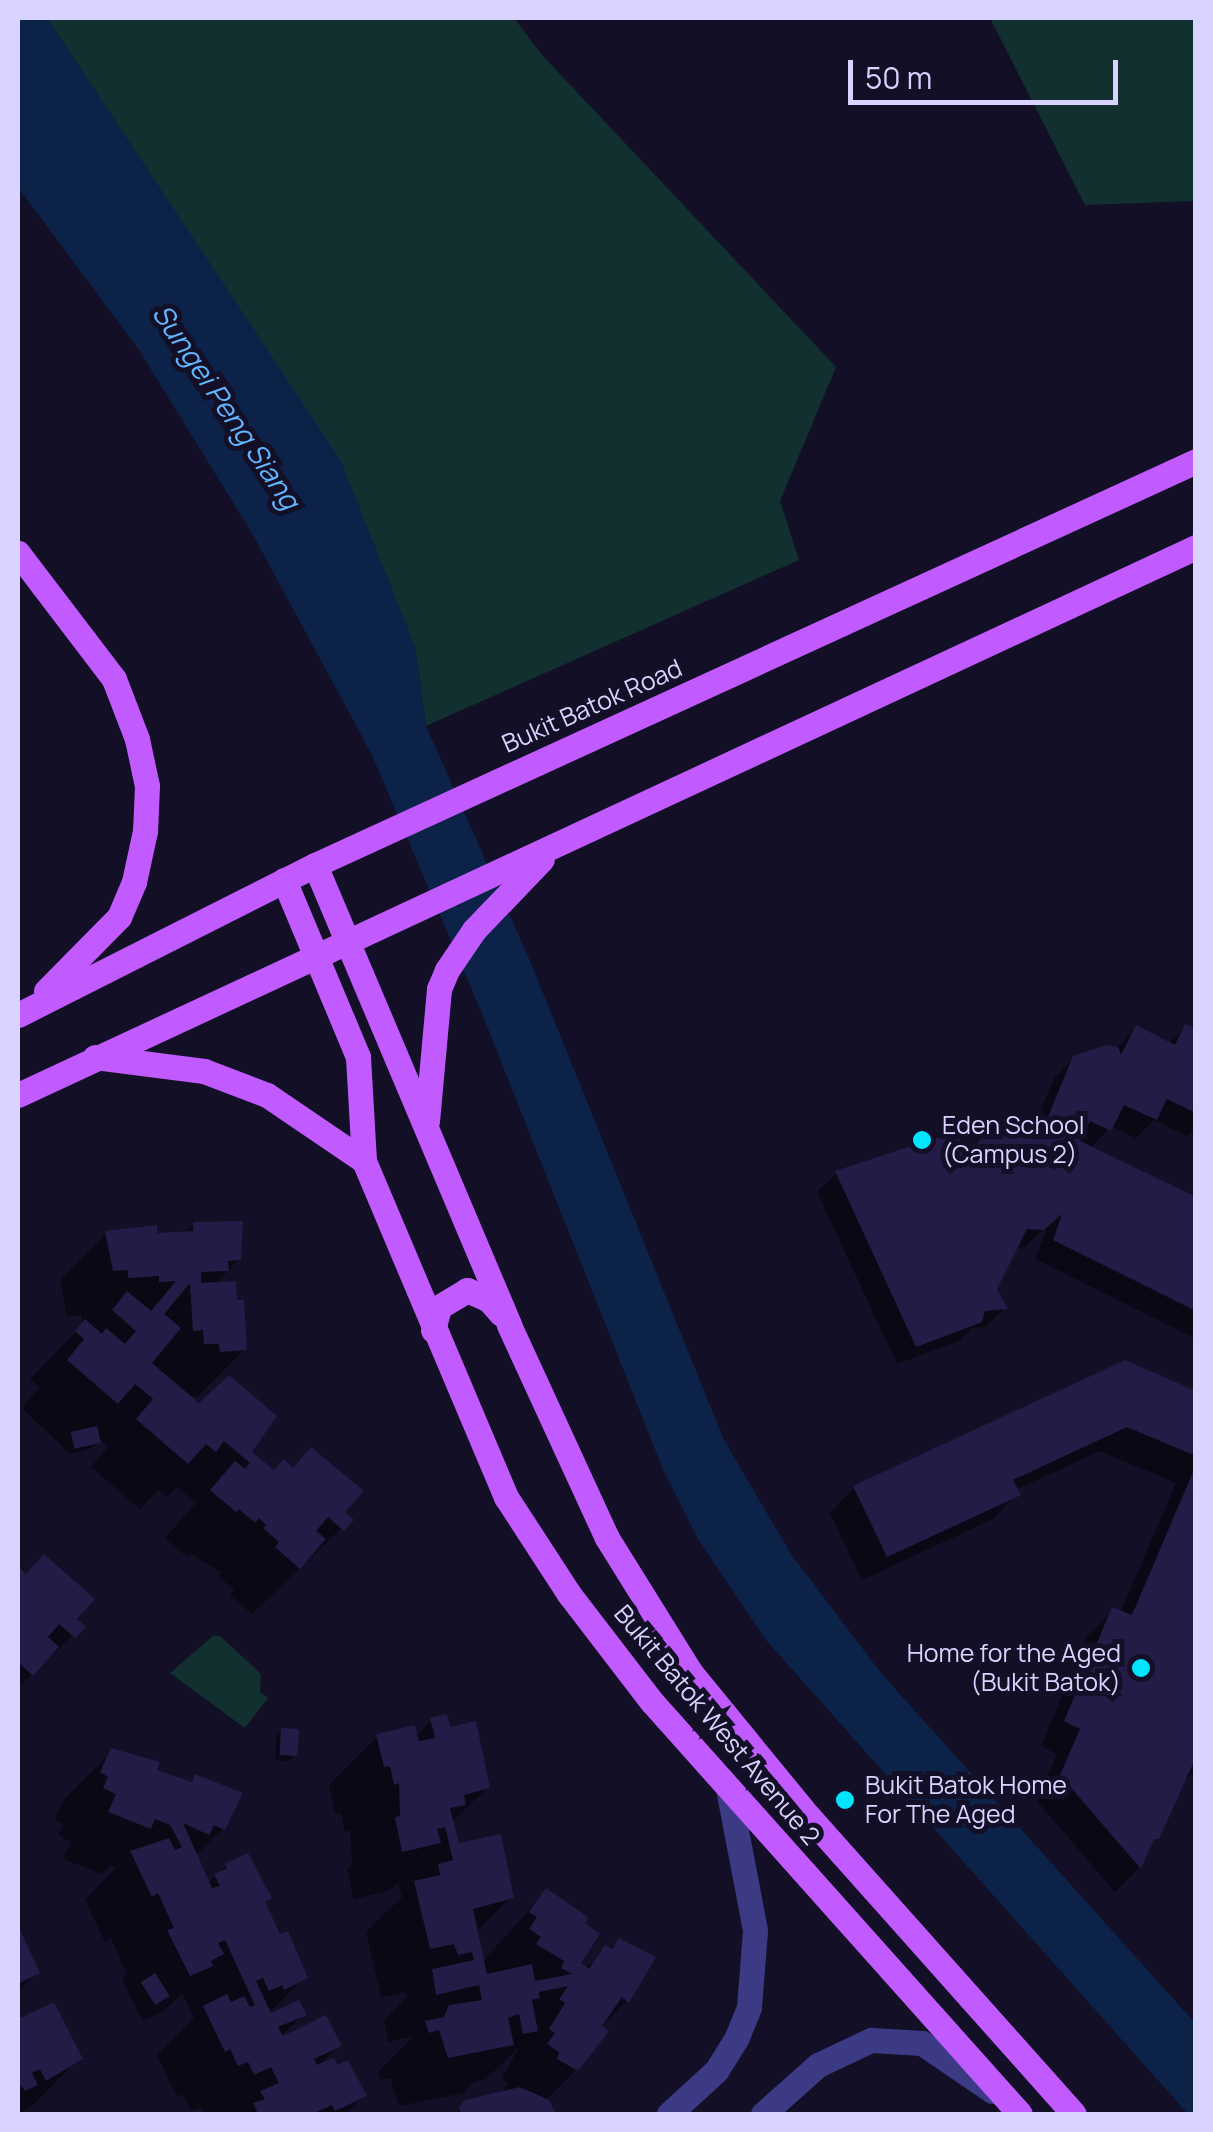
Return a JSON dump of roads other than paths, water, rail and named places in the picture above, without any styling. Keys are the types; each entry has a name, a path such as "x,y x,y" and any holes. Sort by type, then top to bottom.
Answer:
{"main road":[{"name":"Bukit Batok Road","path":"20,1014 315,864 1196,461"},
{"path":"18,1095 553,849 802,726 1196,547"},
{"path":"18,554 114,679 137,739 146,786 146,831 134,882 119,917 20,1014"},
{"path":"427,1122 439,989 447,970 474,930 553,849"},
{"name":"Bukit Batok West Avenue 2","path":"315,864 427,1122 509,1325 606,1538 691,1673 815,1824 1074,2114"},
{"name":"Bukit Batok West Avenue 2","path":"284,880 358,1057 364,1161 506,1497 569,1594 652,1702 1015,2108"},
{"path":"95,1057 204,1071 267,1095 364,1161"},
{"name":"Bukit Batok West Avenue 2","path":"433,1330 439,1307 467,1290 489,1300 509,1325"}],"street":[{"path":"669,2114 716,2070 737,2037 749,2007 755,1930 728,1788"},
{"path":"763,2114 818,2065 871,2040 922,2043 1015,2108"}],"water":[{"name":"Sungei Peng Siang","path":"18,18 47,18 340,459 415,646 426,726 528,956 724,1440 791,1554 881,1673 1195,2023 1195,2114 1188,2114 766,1640 698,1539 664,1472 483,1016 372,755 253,535 139,350 18,187"}],"place":[{"name":"Eden School (Campus 2)","path":"922,1140"},
{"name":"Home for the Aged (Bukit Batok)","path":"1141,1668"},
{"name":"Bukit Batok Home For The Aged","path":"845,1800"}]}
